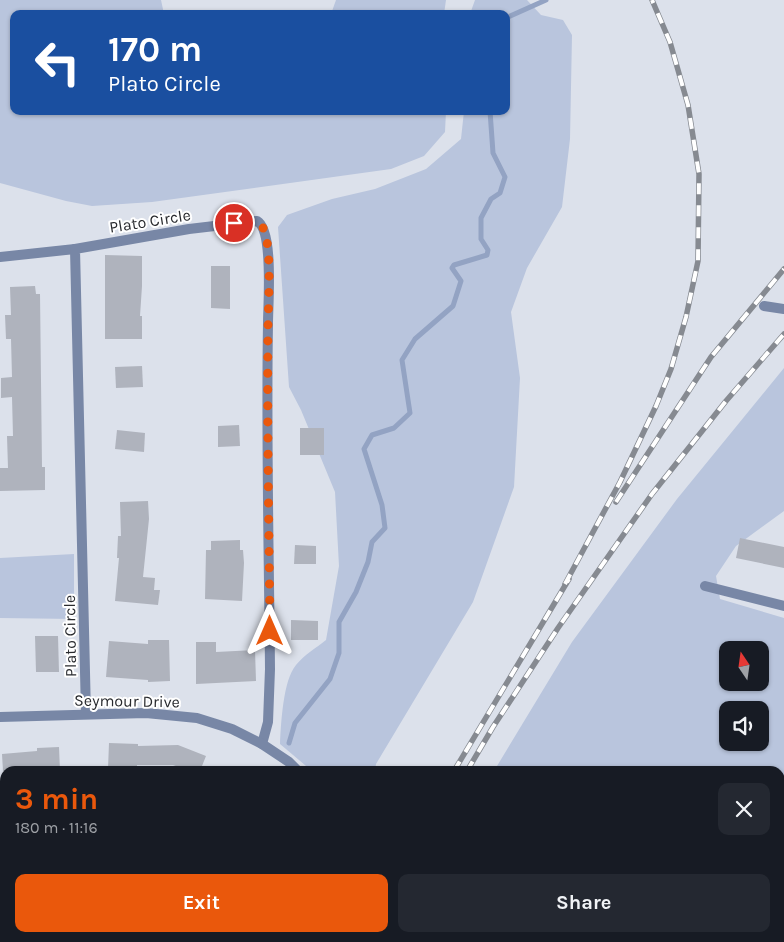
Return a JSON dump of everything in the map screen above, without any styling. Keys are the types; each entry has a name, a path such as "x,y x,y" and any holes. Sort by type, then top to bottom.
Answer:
{"street":[{"name":"Plato Circle","path":"86,714 76,249 180,231 257,221 262,223 265,232 269,267 270,669 268,722 262,744"},
{"path":"0,257 76,249"},
{"path":"764,306 784,309"},
{"path":"705,586 784,606"},
{"name":"Seymour Drive","path":"0,717 146,713 197,718 232,729 262,744 293,766"}],"shaded area":[{"path":"0,0 161,0 163,10 10,10 10,115 446,115 445,132 424,156 391,169 152,202 92,206 0,183"},
{"path":"336,0 446,0 445,10 332,10"},
{"path":"475,0 527,0 541,15 563,20 572,35 570,139 562,207 527,268 511,312 520,378 514,487 473,602 376,766 306,766 280,744 285,691 296,665 326,640 339,566 335,492 301,410 289,387 278,227 287,215 332,199 375,189 426,169 461,139 464,115 510,115 510,10 471,10"},
{"path":"784,368 784,511 736,546 716,576 720,599 784,618 784,766 497,766 572,642 677,499"},
{"path":"74,554 74,619 0,618 0,558"}],"building":[{"path":"105,255 142,256 140,316 142,316 142,339 105,339"},
{"path":"211,266 230,266 230,309 211,308"},
{"path":"35,286 36,294 40,294 42,467 45,467 45,490 0,491 0,468 8,468 7,436 13,436 12,397 1,398 1,378 12,377 11,339 6,339 5,315 11,315 10,287"},
{"path":"142,366 143,387 116,388 115,367"},
{"path":"239,425 240,446 218,447 218,426"},
{"path":"300,428 324,428 324,455 300,455"},
{"path":"117,430 145,433 144,452 115,449"},
{"path":"148,501 149,519 143,577 155,578 154,590 160,590 158,605 115,601 119,558 117,558 118,536 121,536 120,502"},
{"path":"740,538 784,547 784,568 736,558"},
{"path":"240,540 240,550 243,550 244,563 242,601 205,599 206,550 211,550 211,541"},
{"path":"295,545 316,546 316,564 294,564"},
{"path":"291,620 318,621 318,640 291,640"},
{"path":"35,636 58,636 59,672 36,672"},
{"path":"148,640 169,640 170,681 148,682 148,680 106,677 109,641 148,644"},
{"path":"196,642 216,642 216,652 255,650 256,681 196,684"},
{"path":"109,743 138,744 138,746 178,745 206,756 202,766 108,766"},
{"path":"59,747 60,766 3,766 2,754 37,751 37,748"}],"waterway":[{"path":"510,16 546,0"},
{"path":"289,743 295,723 330,679 339,653 339,622 356,592 368,562 372,542 385,528 382,505 364,449 372,435 394,428 410,413 402,360 415,339 453,306 461,281 452,268 454,265 487,255 488,250 481,239 481,218 491,199 500,193 505,177 493,153 490,115"}],"railway":[{"path":"565,584 620,482 656,406 671,369 686,317 698,261 699,174 688,105 670,42 652,0"},
{"path":"616,502 711,357 784,269"},
{"path":"470,766 493,727 558,628 652,494 726,401 784,334"},
{"path":"457,766 569,579"}],"route":[{"path":"234,223 257,221 262,223 265,232 269,267 270,631"}]}
